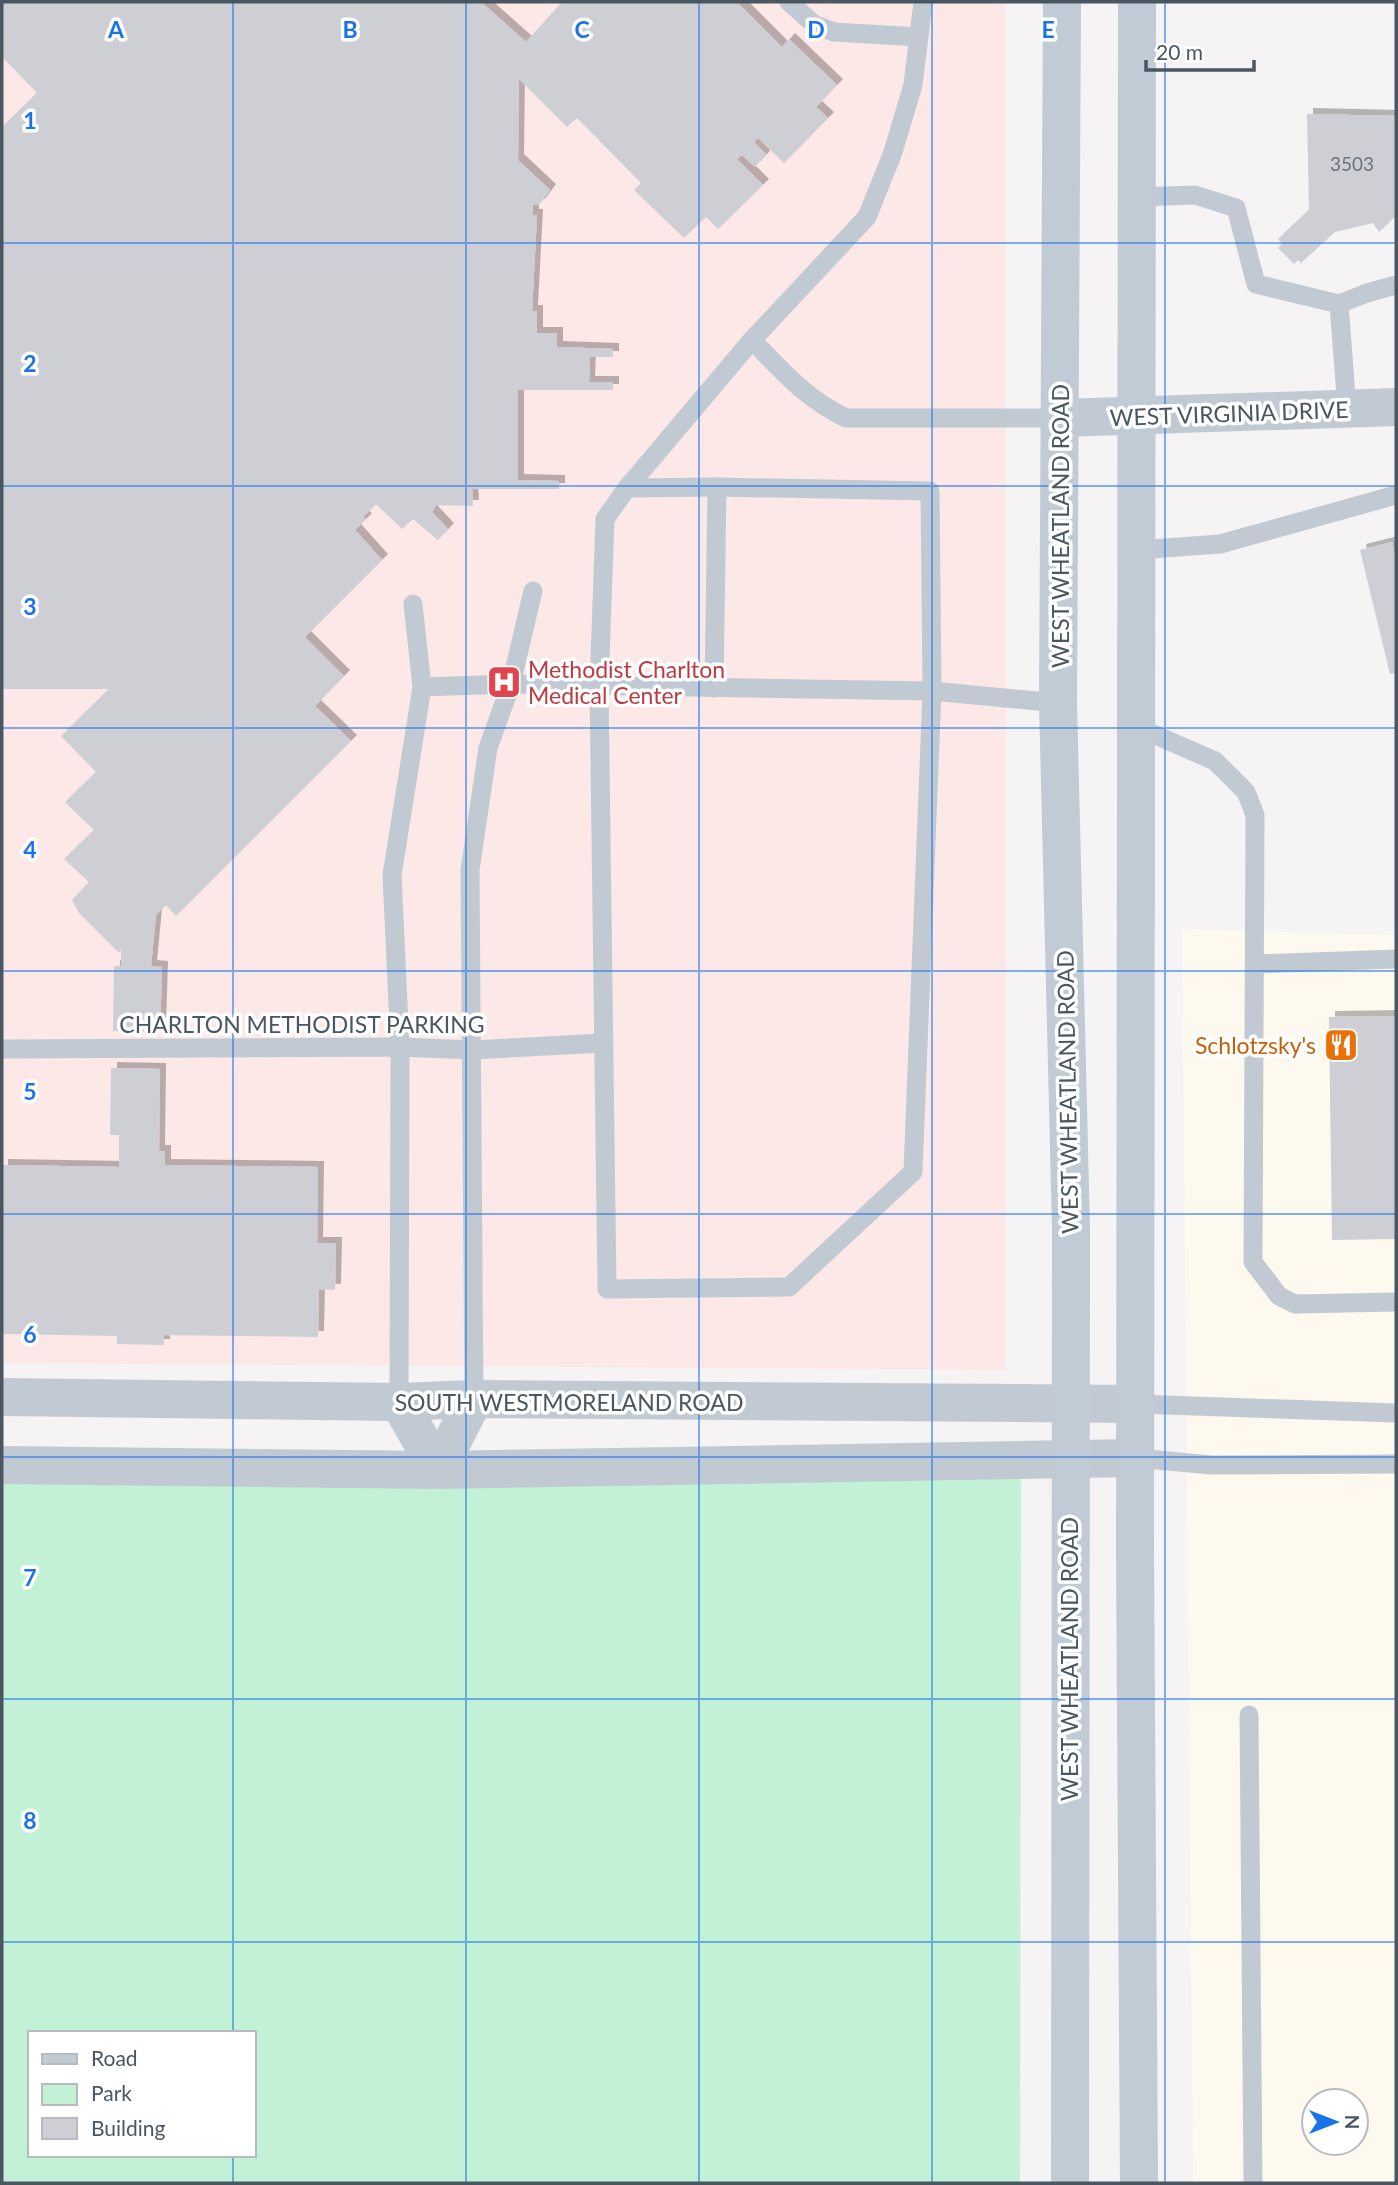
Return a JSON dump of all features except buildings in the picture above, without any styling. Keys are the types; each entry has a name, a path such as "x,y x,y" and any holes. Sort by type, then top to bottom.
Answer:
{"main road":[{"name":"WEST WHEATLAND ROAD","path":"1062,2 1058,703 1071,1228 1070,2183"},
{"path":"1137,2 1136,1458 1139,2183"}],"street":[{"name":"WEST VIRGINIA DRIVE","path":"1061,418 1396,407"},
{"name":"SOUTH WESTMORELAND ROAD","path":"2,1397 399,1402 474,1399 1137,1404"},
{"path":"438,1470 474,1399"},
{"path":"399,1402 438,1470"},
{"path":"2,1465 438,1470 1136,1458"}],"lane":[{"path":"789,2 815,26 834,32 919,37"},
{"path":"627,488 717,487 930,492 932,691 913,1172 789,1287 607,1289 600,686 605,519 627,488 752,340 867,216 892,155 913,85 923,2"},
{"path":"1137,197 1195,195 1236,208 1256,284 1339,304 1396,285"},
{"path":"1339,304 1348,409"},
{"path":"752,340 800,389 824,407 846,418 1061,418"},
{"path":"714,688 717,487"},
{"path":"1137,550 1220,544 1396,495"},
{"path":"474,1399 470,870 488,748 511,684 533,591"},
{"path":"399,1402 400,1048 392,875 422,687 413,604"},
{"path":"422,687 511,684 932,691 1058,703"},
{"path":"1137,727 1215,761 1246,792 1255,815 1253,1262 1279,1296 1296,1304 1396,1302"},
{"path":"1255,964 1396,959"},
{"name":"CHARLTON METHODIST PARKING","path":"2,1049 472,1050 603,1043"},
{"path":"1137,1404 1396,1413"},
{"path":"1136,1458 1211,1465 1396,1464"},
{"path":"1249,1715 1253,2183"}],"shaded area":[{"name":"Methodist Charlton Medical Center","path":"2,2 1006,2 1006,1370 2,1363"},
{"path":"1182,929 1396,935 1396,2183 1193,2183"}],"green space":[{"path":"1021,1459 1020,2183 2,2183 2,1461"}],"place":[{"name":"Methodist Charlton Medical Center","path":"504,682"},
{"name":"Schlotzsky's","path":"1341,1045"}]}
